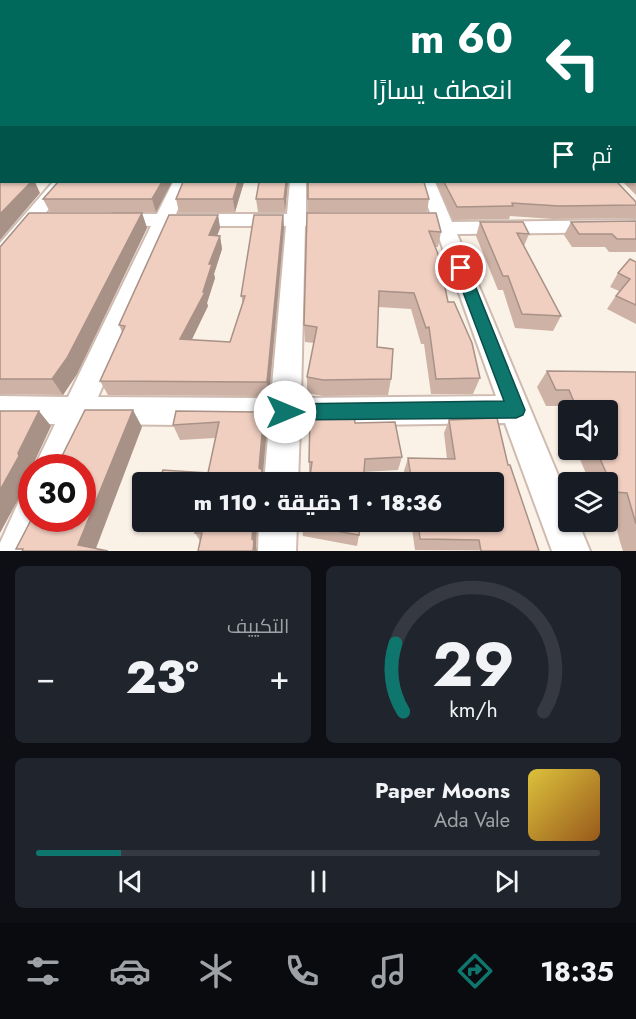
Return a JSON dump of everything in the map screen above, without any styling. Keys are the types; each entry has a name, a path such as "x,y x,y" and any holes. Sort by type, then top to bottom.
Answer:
{"street":[{"path":"0,256 61,183"},
{"path":"57,454 181,183"},
{"path":"282,472 298,183"},
{"path":"427,183 436,222 516,410 571,551"},
{"path":"30,220 52,220"},
{"path":"97,220 352,220"},
{"path":"436,222 636,226"},
{"path":"0,410 285,412 516,410"},
{"path":"16,551 24,532"},
{"path":"277,551 278,532"}],"building":[{"path":"0,183 30,183 0,214"},
{"path":"57,183 161,183 152,199 43,199"},
{"path":"183,183 238,183 233,199 176,199"},
{"path":"259,183 286,183 284,199 256,199"},
{"path":"308,183 424,183 429,199 308,199"},
{"path":"445,183 618,183 636,202 636,205 559,206 512,203 513,206 457,207"},
{"path":"29,213 142,213 67,358 52,379 0,379 0,247"},
{"path":"307,213 436,213 441,232 429,231 438,254 448,302 454,302 472,343 480,378 436,379 429,327 426,328 414,293 379,291 377,347 393,349 391,379 323,380 307,377 317,327 304,325"},
{"path":"169,215 218,215 209,235 220,236 209,264 212,264 203,292 205,292 180,339 230,342 245,296 241,296 254,215 283,215 267,382 100,381 125,326 119,325"},
{"path":"636,221 636,239 617,239 612,234 579,234 571,222"},
{"path":"480,222 523,222 529,234 517,233 561,316 522,314 508,276 503,276"},
{"path":"630,259 636,262 636,305 616,296 630,279 618,273"},
{"path":"547,371 636,372 636,524 627,493 618,492 618,472 606,472 601,460 618,460 618,400 573,400 569,390 556,390"},
{"path":"85,410 133,410 96,501 96,454 63,454"},
{"path":"0,411 39,411 18,453 18,458 0,490"},
{"path":"176,411 264,412 259,468 262,472 208,472 219,422 173,425"},
{"path":"310,414 354,414 355,423 395,422 402,457 365,459 364,472 311,472 312,462 309,462"},
{"path":"497,418 508,465 510,465 539,551 481,551 479,540 420,539 419,532 504,532 504,472 410,472 408,458 455,459 449,420"},
{"path":"163,470 193,472 162,472"},
{"path":"25,532 83,532 78,545 108,551 22,551 23,549 16,549"},
{"path":"252,532 253,551 198,551 202,533 195,533"},
{"path":"342,532 359,532 359,535"}],"route":[{"path":"285,412 516,410 461,268"}]}
